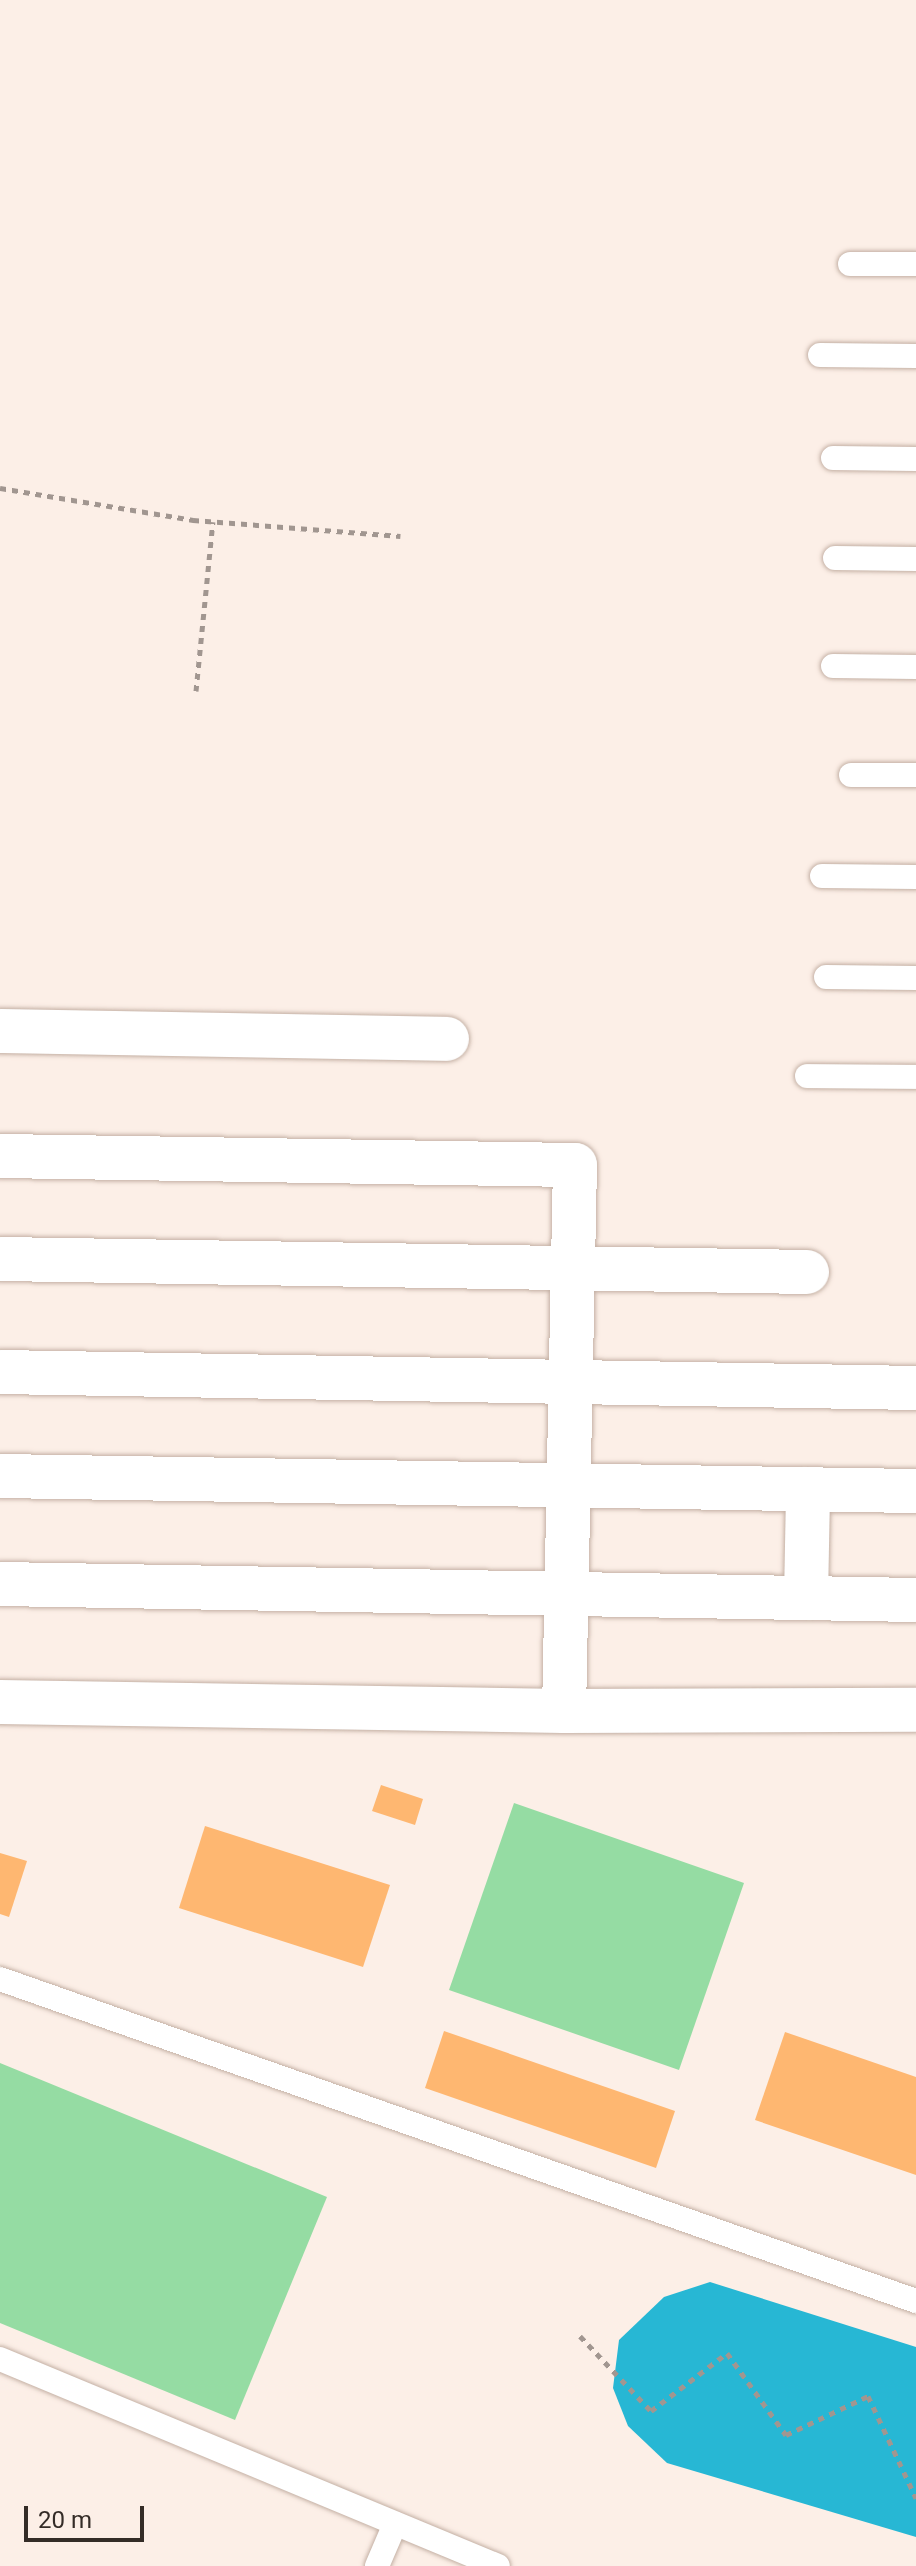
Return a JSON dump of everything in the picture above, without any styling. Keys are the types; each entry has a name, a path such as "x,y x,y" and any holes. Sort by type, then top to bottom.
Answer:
{"street":[{"path":"0,1031 447,1039"},
{"path":"0,1156 575,1165 564,1711"},
{"path":"0,1259 807,1272"},
{"path":"0,1372 916,1388"},
{"path":"0,1476 916,1491"},
{"path":"806,1598 808,1489"},
{"path":"0,1584 916,1600"},
{"path":"0,1702 564,1711 916,1710"}],"lane":[{"path":"850,264 916,264"},
{"path":"820,355 916,356"},
{"path":"833,458 916,459"},
{"path":"835,558 916,559"},
{"path":"833,666 916,667"},
{"path":"851,775 916,775"},
{"path":"822,876 916,877"},
{"path":"826,977 916,978"},
{"path":"807,1076 916,1077"},
{"path":"0,1979 916,2301"},
{"path":"0,2359 498,2566"},
{"path":"377,2566 395,2524"}],"path":[{"path":"0,488 213,522 400,536"},
{"path":"196,691 213,522"},
{"path":"580,2336 651,2411 727,2353 786,2435 868,2396 916,2498"}],"green space":[{"path":"514,1803 744,1883 679,2070 449,1990"},
{"path":"0,2063 327,2197 235,2420 0,2323"}],"water":[{"path":"710,2282 916,2347 916,2537 667,2463 628,2426 613,2388 619,2340 664,2297"}],"building":[{"path":"381,1785 423,1799 415,1825 372,1811"},
{"path":"205,1826 390,1885 363,1967 179,1908"},
{"path":"0,1853 27,1861 9,1917 0,1914"},
{"path":"444,2031 675,2111 656,2168 425,2088"},
{"path":"785,2032 916,2077 916,2175 755,2120"}]}
